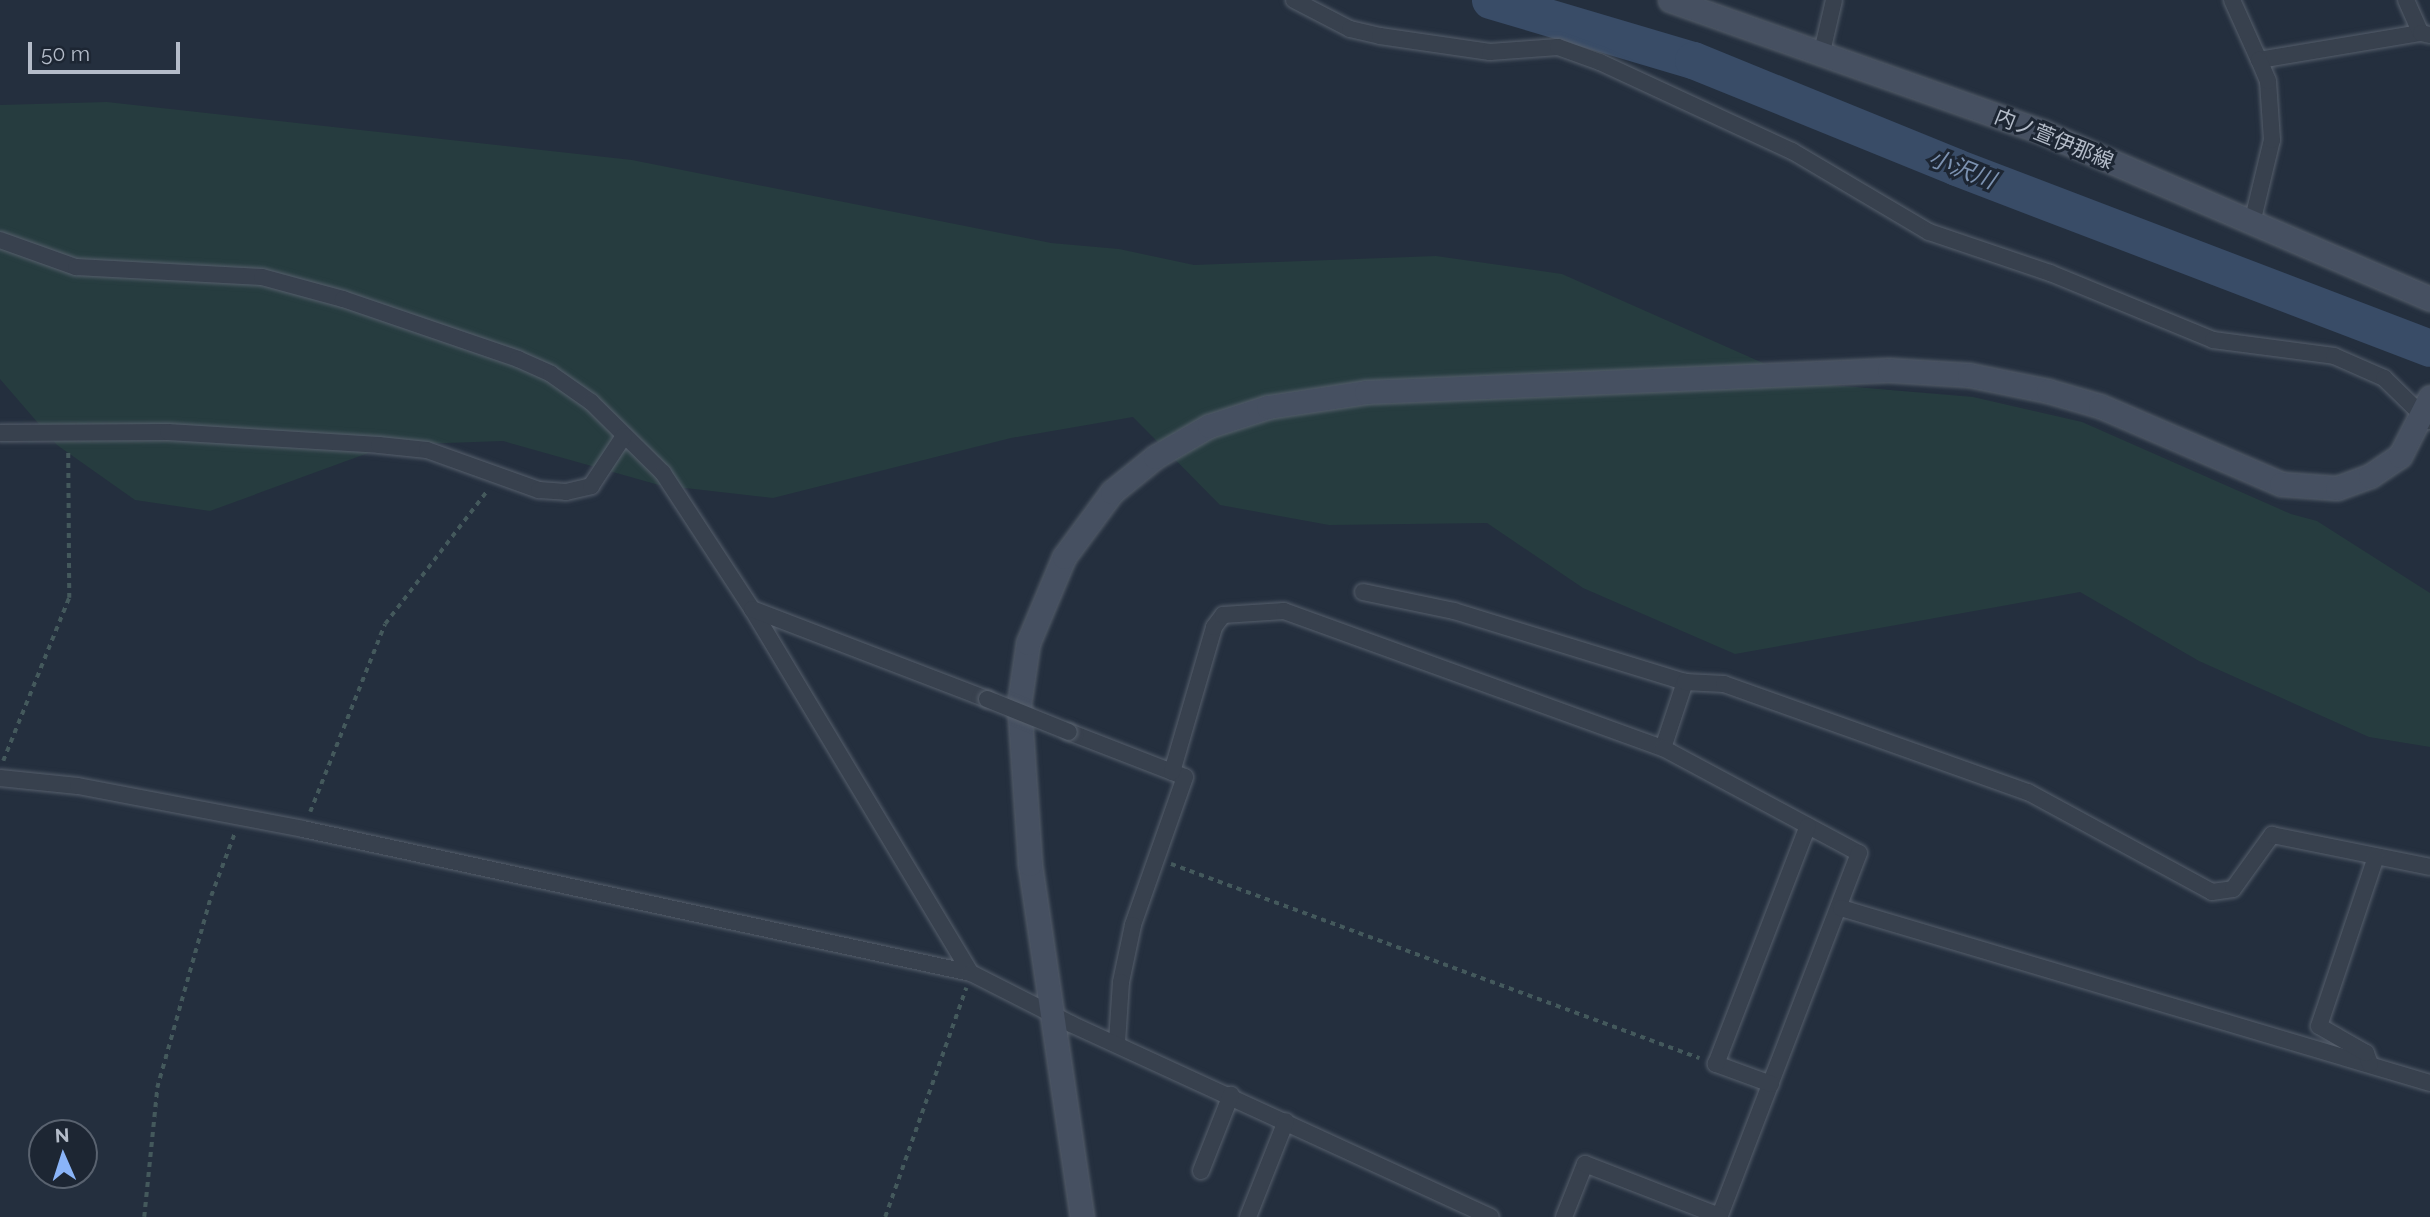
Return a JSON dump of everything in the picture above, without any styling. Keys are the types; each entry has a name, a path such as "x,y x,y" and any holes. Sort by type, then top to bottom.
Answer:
{"street":[{"path":"1294,0 1350,29 1380,37 1490,52 1535,45 1558,47 1600,62 1792,151 1929,232 2050,273 2203,337 2334,356 2384,379 2425,420"},
{"name":"内ノ萱伊那線","path":"1670,0 1821,56 2045,133 2430,299"},
{"path":"1821,56 1834,0"},
{"path":"2232,0 2268,81 2272,140 2252,223"},
{"path":"2259,60 2426,34 2406,0"},
{"path":"0,240 76,267 262,277 422,322 551,374 591,402 663,473 752,609 971,973"},
{"path":"1082,1217 1030,864 1018,743 1028,643 1064,557 1112,492 1155,457 1209,426 1269,407 1366,393 1889,370 1969,375 2048,391 2100,407 2281,484 2337,488 2370,476 2400,456 2425,420 2430,397"},
{"path":"0,433 68,430 379,444 427,450 539,490 566,492 591,486 625,436"},
{"path":"1363,592 1454,611 1685,682 1724,684 2028,792 2213,892 2233,889 2273,835 2430,867"},
{"path":"752,609 1185,777 1156,858 1124,971 1117,1042"},
{"path":"1172,772 1214,628 1223,615 1284,611 1663,748 1859,853 1841,908 1719,1217 1585,1164 1563,1217"},
{"path":"1663,748 1685,682"},
{"path":"0,778 78,786 303,829 971,973 1054,1016 1117,1042 1491,1217"},
{"path":"1772,1084 1716,1064 1808,826"},
{"path":"2370,1064 2366,1053 2319,1026 2376,857"},
{"path":"1841,908 2430,1083"},
{"path":"1201,1171 1231,1095"},
{"path":"1248,1217 1286,1121"}],"path":[{"path":"0,767 69,598 68,430"},
{"path":"303,829 385,624 499,475"},
{"path":"144,1217 158,1087 211,896 240,817"},
{"path":"1156,858 1716,1064"},
{"path":"885,1217 971,973"}],"green space":[{"path":"107,102 632,160 1051,243 1119,249 1194,265 1436,256 1562,274 1808,383 1973,397 2082,422 2291,514 2317,521 2430,593 2430,747 2369,737 2199,661 2080,592 1735,654 1583,588 1487,523 1329,525 1220,505 1133,417 1011,438 773,498 659,485 503,441 390,445 210,511 135,500 57,445 0,379 0,105"}],"waterway":[{"name":"小沢川","path":"1490,0 1693,60 1956,167 2430,348"}]}
